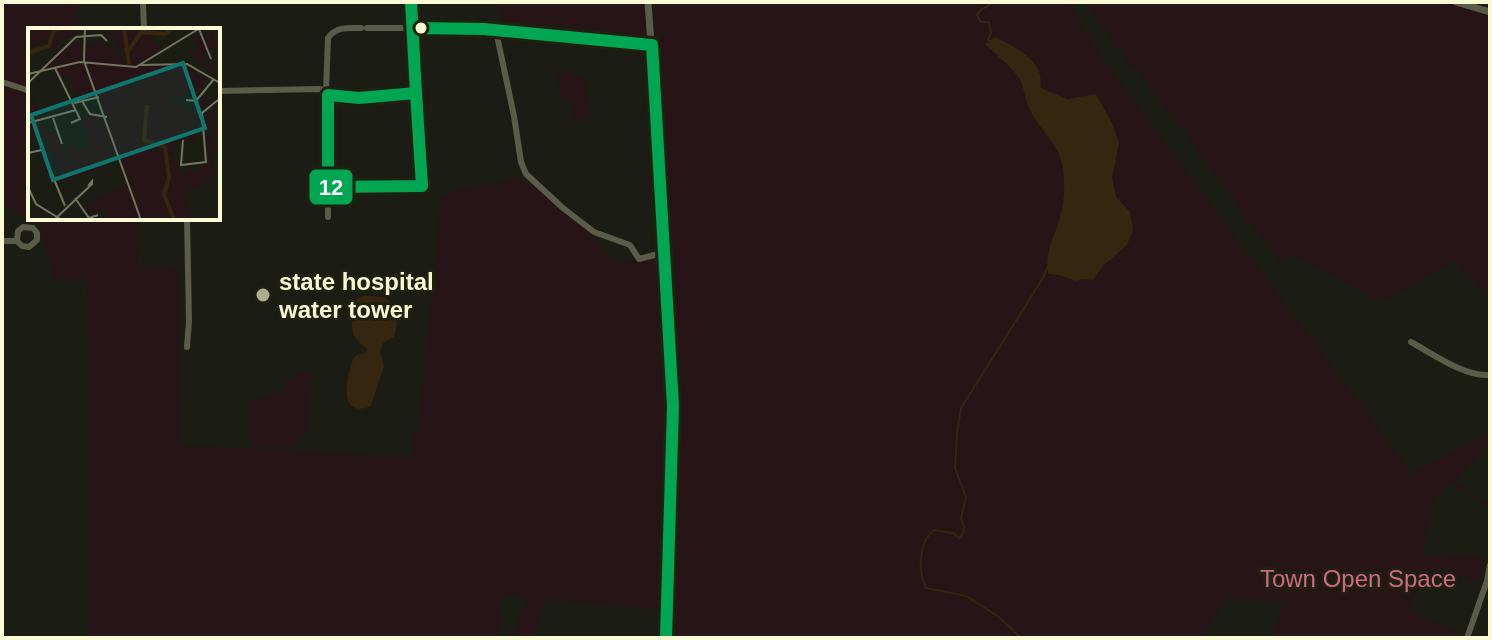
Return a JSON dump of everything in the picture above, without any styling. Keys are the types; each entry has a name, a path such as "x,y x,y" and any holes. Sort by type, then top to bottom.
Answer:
{"street":[{"path":"143,2 144,28"},
{"path":"328,187 422,186 411,2"},
{"path":"648,2 673,409 666,638"},
{"path":"1462,3 1490,12"},
{"path":"328,217 328,38 341,28 402,28"},
{"path":"413,28 496,31 652,45"},
{"path":"496,31 521,162 526,174 594,232 630,245 639,259 658,254 663,248"},
{"path":"2,82 28,90"},
{"path":"220,91 320,89 335,98 417,93"},
{"path":"187,220 187,347"},
{"path":"2,241 17,241"},
{"path":"1411,342 1470,373 1490,375"},
{"path":"1467,638 1490,565"}],"green space":[{"path":"2,2 78,2 79,28 28,28 28,218 2,204"},
{"path":"496,2 644,2 647,37 502,20"},
{"name":"Town Open Space","path":"655,2 1068,2 1095,49 1412,474 1490,431 1490,445 1455,482 1490,508 1450,482 1432,501 1422,554 1485,557 1479,582 1436,567 1417,587 1408,611 1461,633 1460,638 1273,638 1284,602 1226,598 1201,638 668,638 680,392"},
{"path":"1084,2 1440,2 1490,15 1490,298 1454,261 1382,302 1290,254 1281,263 1132,63 1130,67"},
{"path":"572,70 574,76 584,75 592,118 575,121 571,100 563,102 557,73"},
{"path":"519,177 529,186 532,184 595,237 594,240 617,264 659,256 667,485 661,610 545,599 534,638 516,638 516,618 529,598 502,595 498,638 89,638 87,281 53,280 42,225 32,220 136,220 137,265 177,268 180,445 412,457 424,379 441,198 468,187"},
{"path":"312,369 308,426 303,436 292,446 256,446 251,441 249,428 250,402 284,390 286,386 282,382"}],"shaded area":[{"path":"995,37 1022,52 1034,63 1040,75 1041,88 1068,99 1096,94 1112,123 1119,143 1112,178 1116,197 1130,212 1133,230 1127,245 1103,266 1093,280 1076,281 1048,274 1048,254 1063,203 1062,165 1056,148 1029,108 1019,77 985,44"},
{"path":"363,296 382,297 390,301 397,321 394,337 383,343 380,352 384,366 371,406 362,409 350,405 347,392 354,358 367,350 357,340 352,327 355,300"}],"waterway":[{"path":"991,41 988,40 991,33 989,22 981,22 977,15 994,2"},
{"path":"1021,638 999,617 966,596 926,588 921,558 925,542 934,530 953,533 959,538 963,534 961,518 966,497 955,468 961,408 1048,266"}],"transit line":[{"name":"12","path":"411,2 416,93"},
{"name":"12","path":"413,28 484,29 652,45 673,406 666,638"},
{"name":"12","path":"416,93 422,186 328,187 328,95 359,98 416,93"}],"place":[{"name":"state hospital water tower","path":"263,295"}]}
